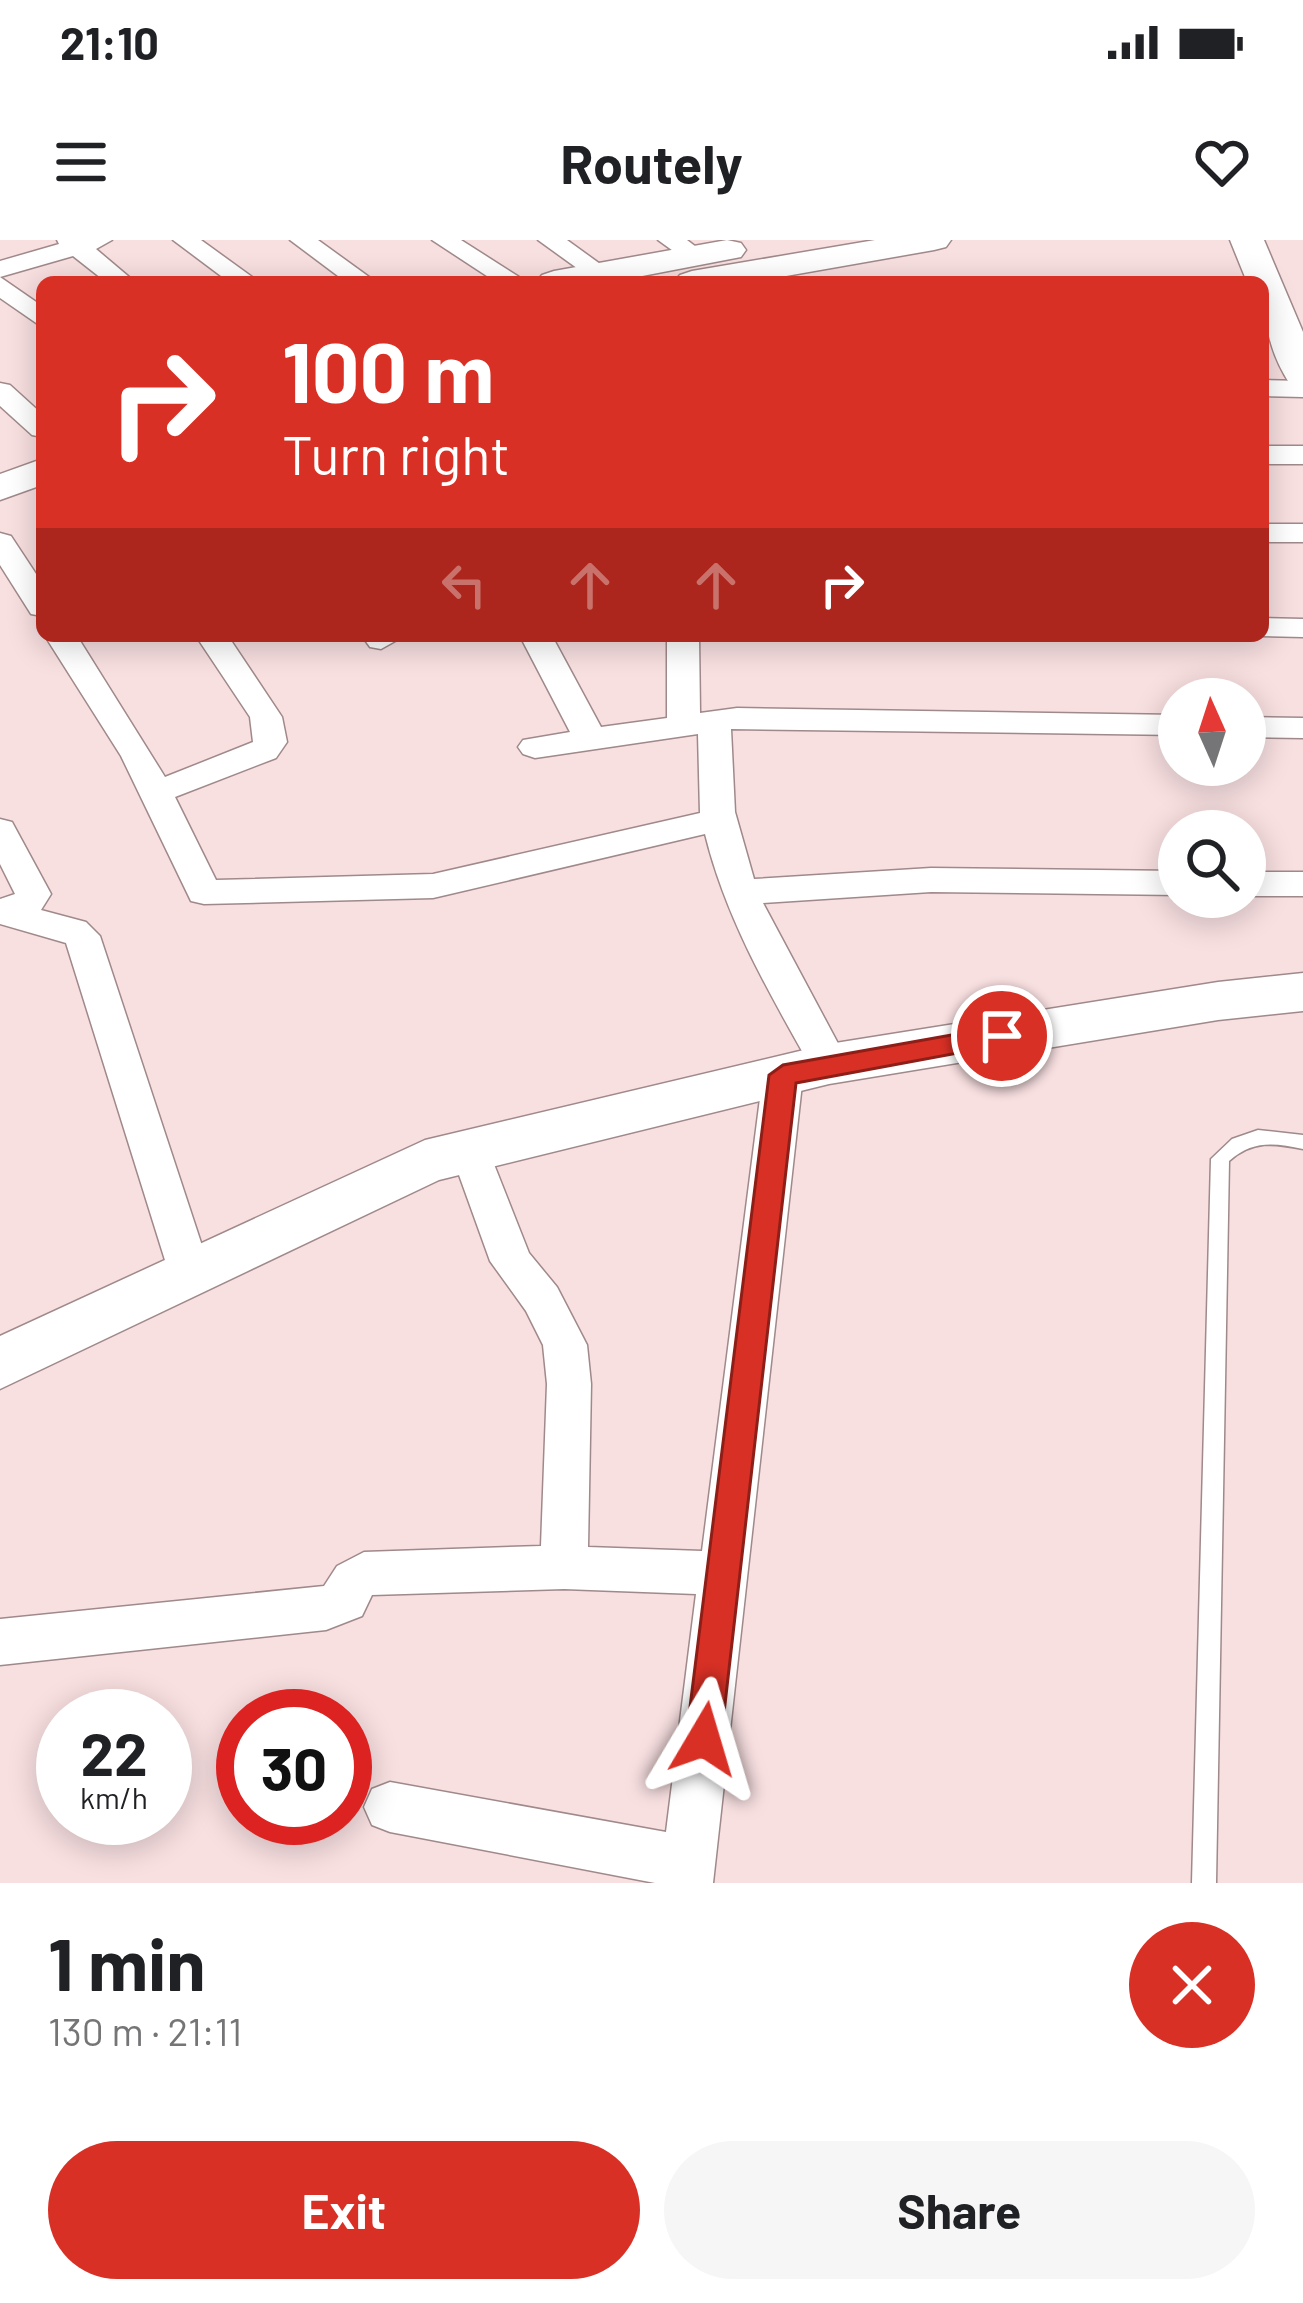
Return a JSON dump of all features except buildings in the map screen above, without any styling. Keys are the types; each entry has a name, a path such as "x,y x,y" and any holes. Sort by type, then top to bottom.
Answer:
{"street":[{"path":"184,240 237,276"},
{"path":"302,240 354,276"},
{"path":"443,240 504,276"},
{"path":"550,240 601,274"},
{"path":"589,276 786,240"},
{"path":"686,259 756,276 934,240"},
{"path":"1246,240 1263,276"},
{"path":"1272,240 1284,321"},
{"path":"0,269 81,242 116,276"},
{"path":"0,285 36,314"},
{"path":"1269,289 1303,376"},
{"path":"1269,388 1303,388"},
{"path":"0,391 36,427"},
{"path":"0,453 36,436"},
{"path":"1269,455 1303,455"},
{"path":"0,488 36,473"},
{"path":"1269,533 1303,533"},
{"path":"0,542 36,598"},
{"path":"1269,627 1303,628"},
{"path":"65,642 157,792 201,889 210,893 433,886 718,820"},
{"path":"157,792 264,751 270,742 266,717 216,642"},
{"path":"539,642 591,740"},
{"path":"389,1807 688,1873 723,1574 806,1069 718,820 683,642"},
{"path":"535,747 768,718 1158,725"},
{"path":"1266,727 1303,728"},
{"path":"0,830 33,894 27,903 4,911"},
{"path":"740,892 931,880 1158,883"},
{"path":"1266,884 1303,884"},
{"path":"4,911 82,936 190,1274"},
{"path":"0,1364 425,1162 806,1069 1218,1001 1303,992"},
{"path":"470,1150 512,1261 542,1299 565,1346 569,1384 564,1567"},
{"path":"0,1642 326,1608 345,1600 354,1581 364,1574 564,1567 723,1574"}],"lane":[{"path":"1204,1883 1220,1159 1238,1140 1264,1135 1303,1142"}],"route":[{"path":"704,1739 783,1075 1002,1036"}]}
